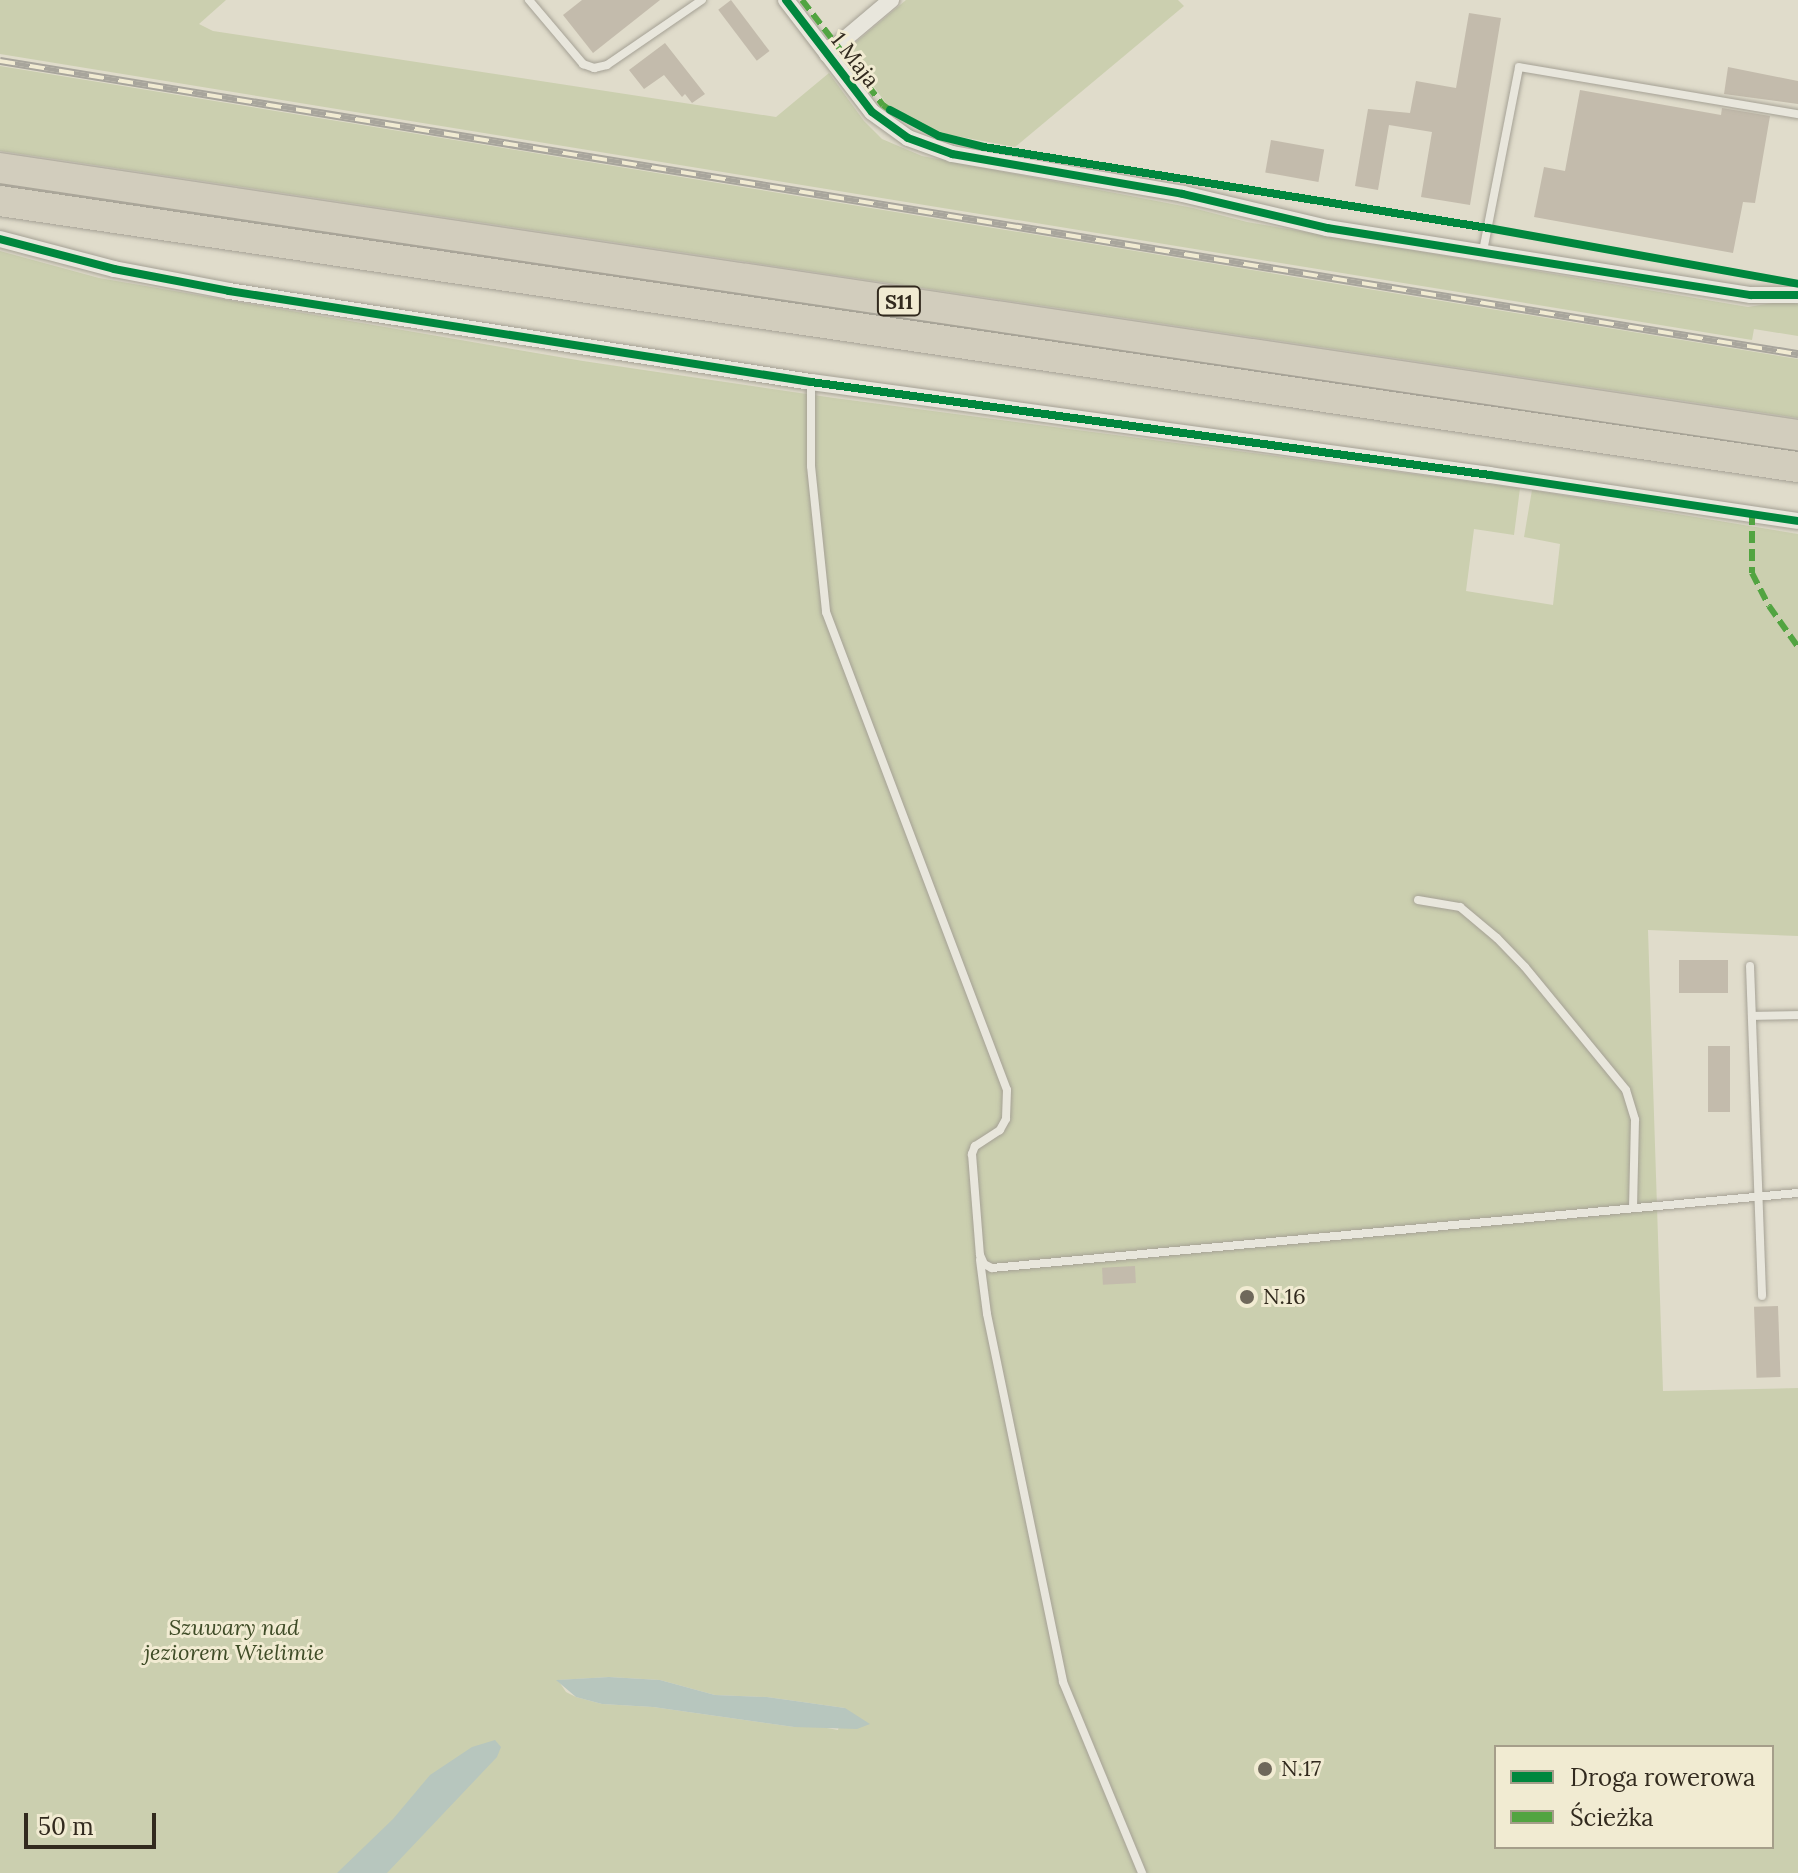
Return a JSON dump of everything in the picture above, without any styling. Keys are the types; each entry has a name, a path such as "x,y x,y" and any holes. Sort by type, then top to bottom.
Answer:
{"highway":[{"name":"S11","path":"0,168 1798,435"},
{"name":"S11","path":"0,201 1798,467"}],"street":[{"name":"1 Maja","path":"786,0 872,112 890,127 925,146 952,154 1183,194 1327,228 1751,295 1798,295"},
{"name":"1 Maja","path":"827,54 891,0"},
{"path":"0,239 114,269 229,291 811,382 1490,475 1798,521"}],"lane":[{"path":"529,0 583,64 594,68 607,65 702,0"},
{"path":"1483,251 1519,67 1798,114"},
{"path":"811,382 811,466 826,612 1007,1090 1006,1119 1000,1130 975,1146 972,1154 987,1314 1063,1682 1142,1873"},
{"path":"1418,900 1460,907 1497,938 1525,967 1626,1090 1635,1120 1633,1207"},
{"path":"1750,966 1762,1296"},
{"path":"1752,1016 1798,1015"},
{"path":"980,1255 984,1264 992,1268 1759,1194 1798,1193"}],"green space":[{"path":"0,0 226,0 199,24 213,31 776,117 829,73 864,121 882,139 922,156 1193,208 1247,222 1748,307 1784,301 1798,304 1798,336 1754,329 1752,340 0,54"},
{"path":"906,0 1178,0 1184,6 1015,147 940,133 909,119 886,103 849,54 850,47"},
{"path":"0,66 1798,359 1798,418 0,151"},
{"name":"Szuwary nad jeziorem Wielimie","path":"0,251 99,278 583,361 834,398 1520,488 1514,535 1474,529 1466,591 1553,605 1560,544 1524,537 1532,490 1798,534 1798,936 1648,930 1663,1391 1798,1388 1798,1873 0,1873","holes":["609,1677 660,1680 715,1695 767,1697 845,1708 838,1730 810,1725 794,1727 653,1707 602,1704 566,1692 558,1680"]}],"shaded area":[{"path":"609,1677 660,1680 715,1695 767,1697 845,1708 870,1724 857,1729 794,1727 653,1707 602,1704 576,1697 556,1680"},
{"path":"495,1740 501,1747 497,1757 387,1873 337,1873 393,1819 430,1775 472,1747"}],"building":[{"path":"582,0 660,0 593,53 563,15"},
{"path":"731,0 770,51 757,61 718,10"},
{"path":"1469,13 1501,18 1470,205 1421,197 1432,132 1389,125 1378,190 1355,186 1368,109 1410,113 1416,81 1456,88"},
{"path":"665,43 705,94 692,103 685,94 682,97 664,75 644,89 629,70"},
{"path":"1728,67 1798,81 1798,104 1724,94"},
{"path":"1580,90 1721,115 1722,108 1770,116 1755,203 1743,202 1733,253 1534,217 1544,167 1565,171"},
{"path":"1271,140 1324,149 1318,182 1265,172"},
{"path":"1679,960 1728,960 1728,993 1679,993"},
{"path":"1708,1046 1730,1046 1730,1112 1708,1112"},
{"path":"1135,1266 1136,1283 1103,1285 1102,1268"},
{"path":"1778,1306 1780,1377 1756,1378 1754,1307"}],"railway":[{"path":"0,61 1798,354"}],"marked path":[{"path":"802,0 883,105 896,114"},
{"path":"1752,513 1752,573 1769,606 1798,647"}],"cycle path":[{"path":"786,0 872,112 908,138 952,154 1183,194 1327,228 1751,295 1798,295"},
{"path":"890,110 939,136 984,147 1488,228 1798,284"},
{"path":"0,239 114,269 229,291 811,382 1490,475 1798,521"}],"place":[{"name":"N.16","path":"1247,1297"},
{"name":"N.17","path":"1265,1769"}]}
